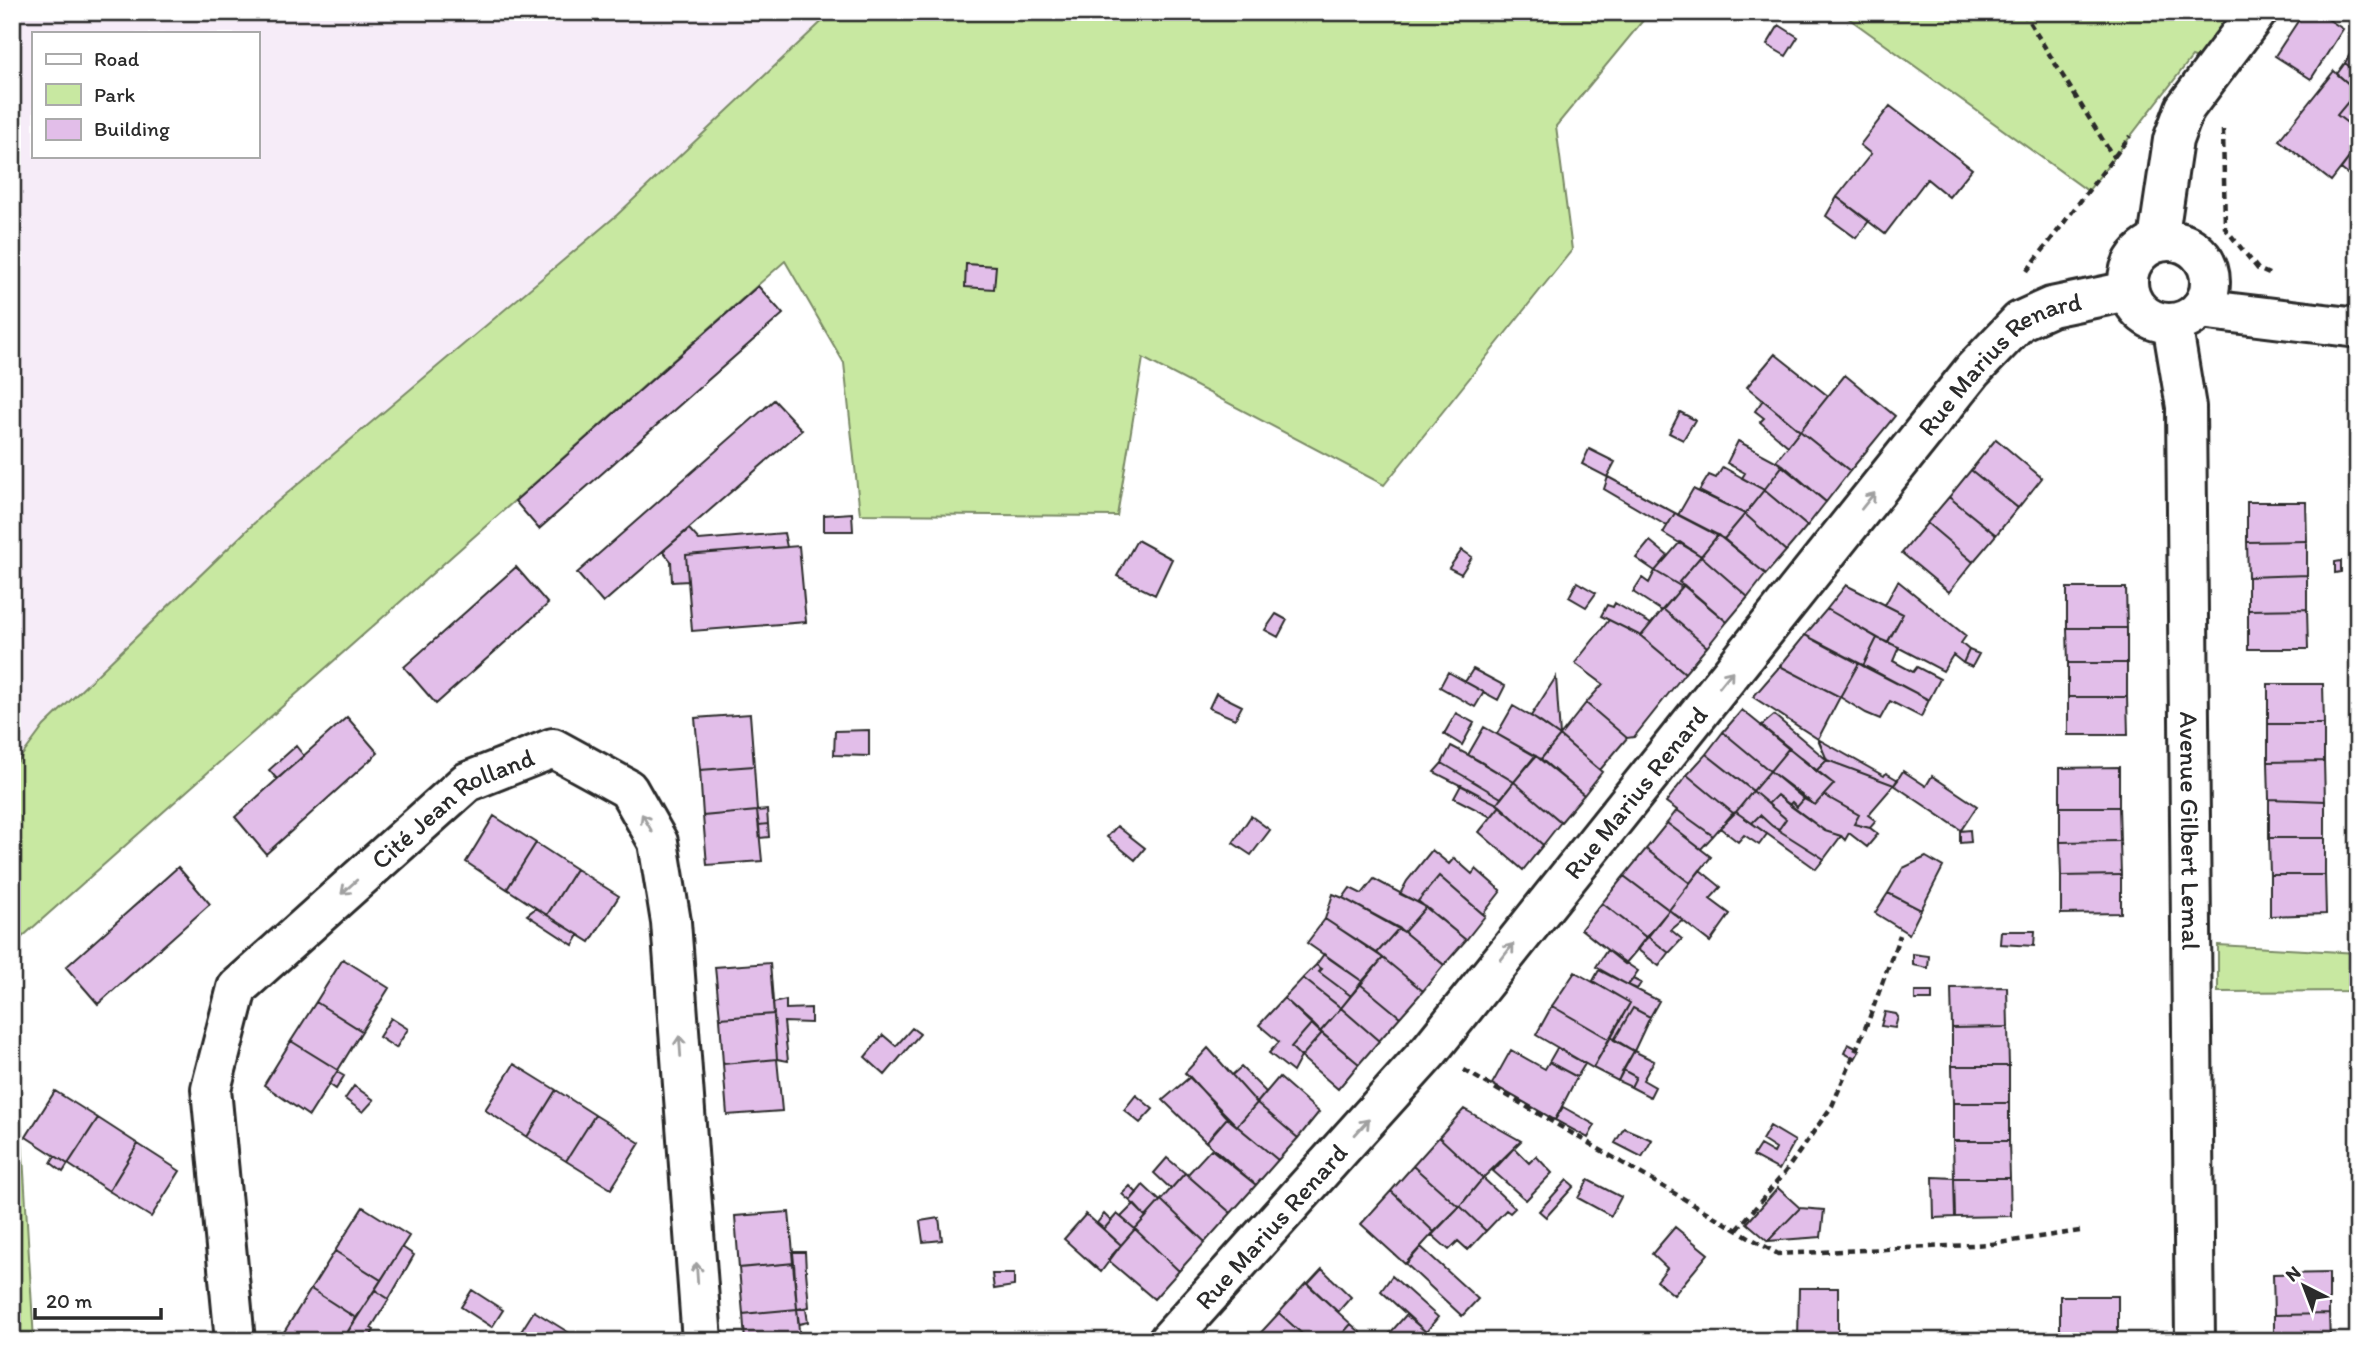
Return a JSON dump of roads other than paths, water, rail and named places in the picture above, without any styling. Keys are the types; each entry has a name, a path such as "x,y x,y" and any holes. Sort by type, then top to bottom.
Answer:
{"street":[{"path":"2158,241 2173,140 2185,108 2257,12"},
{"path":"2186,316 2207,298 2210,285 2205,260 2185,243 2158,241 2146,246 2130,266 2128,291 2140,312 2160,323 2186,316 2358,328"},
{"name":"Rue Marius Renard","path":"1168,1341 1430,1051 1973,370 2020,321 2051,307 2128,291"},
{"name":"Avenue Gilbert Lemal","path":"2186,316 2195,1341"},
{"name":"Cité Jean Rolland","path":"234,1341 211,1089 237,988 467,782 553,748 628,789 659,842 671,922 702,1341"}]}
